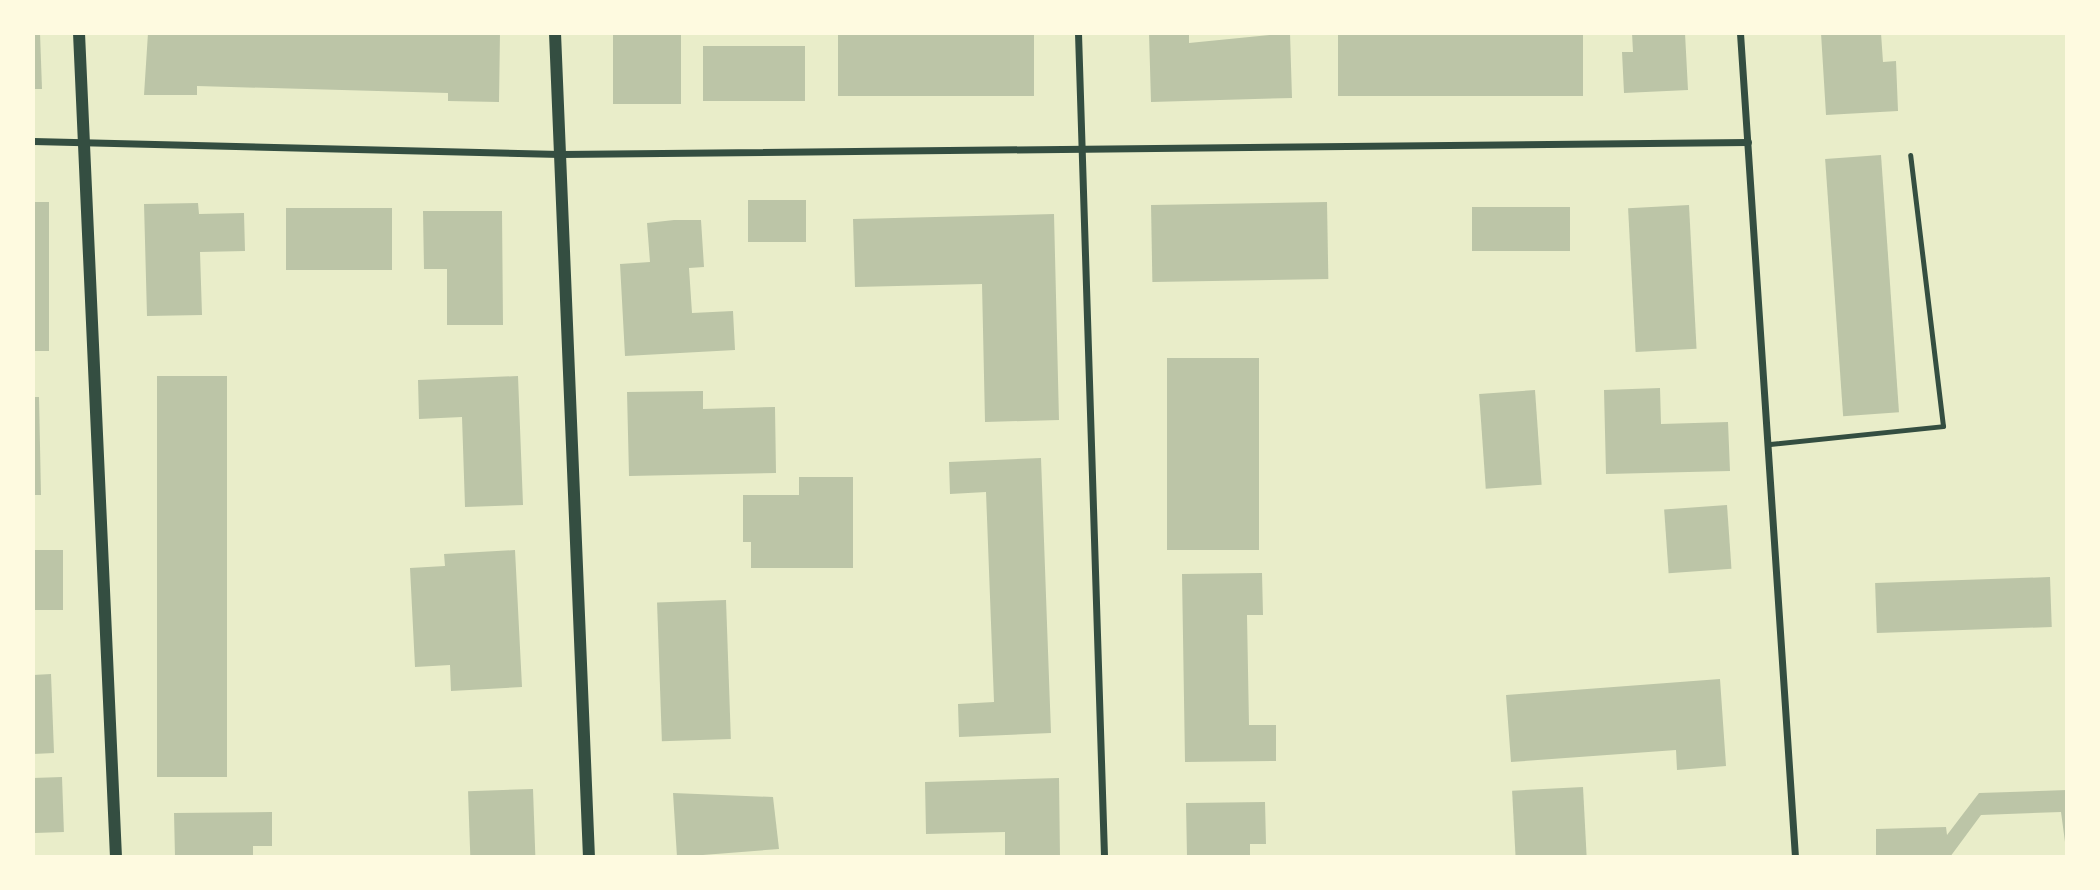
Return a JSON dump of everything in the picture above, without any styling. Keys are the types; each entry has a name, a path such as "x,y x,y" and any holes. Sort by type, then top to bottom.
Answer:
{"street":[{"path":"79,33 116,857"},
{"path":"555,33 589,857"},
{"path":"1078,33 1079,153 1104,857"},
{"path":"1740,33 1770,444 1795,857"},
{"path":"33,141 561,154 1079,153 1748,142"}],"lane":[{"path":"1770,444 1943,426 1910,155"}],"building":[{"path":"33,33 40,33 42,89 33,89"},
{"path":"148,33 500,33 499,102 448,101 448,93 197,86 197,95 144,95"},
{"path":"613,33 681,33 681,104 613,104"},
{"path":"838,33 1034,33 1034,96 838,96"},
{"path":"1149,33 1189,33 1189,43 1290,33 1292,98 1151,102"},
{"path":"1338,33 1583,33 1583,96 1338,96"},
{"path":"1632,33 1685,33 1688,90 1624,93 1622,52 1633,52"},
{"path":"1821,33 1881,33 1883,62 1896,61 1898,111 1826,115"},
{"path":"703,46 805,46 805,101 703,101"},
{"path":"1881,155 1899,412 1843,416 1825,159"},
{"path":"748,200 806,200 806,242 748,242"},
{"path":"33,202 49,202 49,351 33,351"},
{"path":"1327,202 1328,279 1152,282 1151,205"},
{"path":"198,203 199,214 244,213 245,251 200,252 202,315 147,316 144,204"},
{"path":"1689,205 1697,349 1636,352 1628,208"},
{"path":"1472,207 1570,207 1570,251 1472,251"},
{"path":"286,208 392,208 392,270 286,270"},
{"path":"423,211 502,211 503,325 447,325 447,269 424,269"},
{"path":"1054,214 1059,420 985,422 982,284 855,287 853,219"},
{"path":"701,220 704,267 689,268 692,313 733,311 735,350 625,356 620,264 650,262 647,223"},
{"path":"1167,358 1259,358 1259,550 1167,550"},
{"path":"157,376 227,376 227,777 157,777"},
{"path":"518,376 523,505 465,507 462,417 419,419 418,380"},
{"path":"1660,388 1661,424 1728,422 1730,471 1606,474 1604,390"},
{"path":"1535,390 1542,485 1486,489 1479,394"},
{"path":"703,391 703,409 775,407 776,473 629,476 627,392"},
{"path":"33,397 39,397 41,495 33,495"},
{"path":"1041,458 1051,733 959,737 958,704 994,702 986,492 950,494 949,462"},
{"path":"799,477 853,477 853,568 751,568 751,542 743,542 743,495 799,495"},
{"path":"1727,505 1731,569 1669,573 1664,509"},
{"path":"33,550 63,550 63,610 33,610"},
{"path":"515,550 522,687 451,691 450,665 415,667 410,568 445,566 444,554"},
{"path":"1262,573 1263,615 1247,615 1249,725 1276,725 1276,761 1185,762 1182,574"},
{"path":"2050,577 2052,627 1877,633 1875,583"},
{"path":"726,600 731,739 662,741 657,602"},
{"path":"51,674 54,753 33,754 33,675"},
{"path":"1720,679 1726,766 1677,770 1676,750 1511,762 1506,695"},
{"path":"62,777 64,832 35,833 33,778"},
{"path":"1059,778 1060,857 1005,857 1005,832 926,834 925,782"},
{"path":"1583,787 1587,857 1516,857 1512,791"},
{"path":"533,789 535,857 470,857 468,791"},
{"path":"2067,790 2067,857 2061,812 1981,815 1950,857 1876,857 1876,829 1946,827 1947,835 1979,793"},
{"path":"673,793 773,797 779,849 677,857"},
{"path":"1265,802 1266,844 1250,844 1250,857 1187,857 1186,803"},
{"path":"272,812 272,846 253,846 253,857 175,857 174,813"}]}
